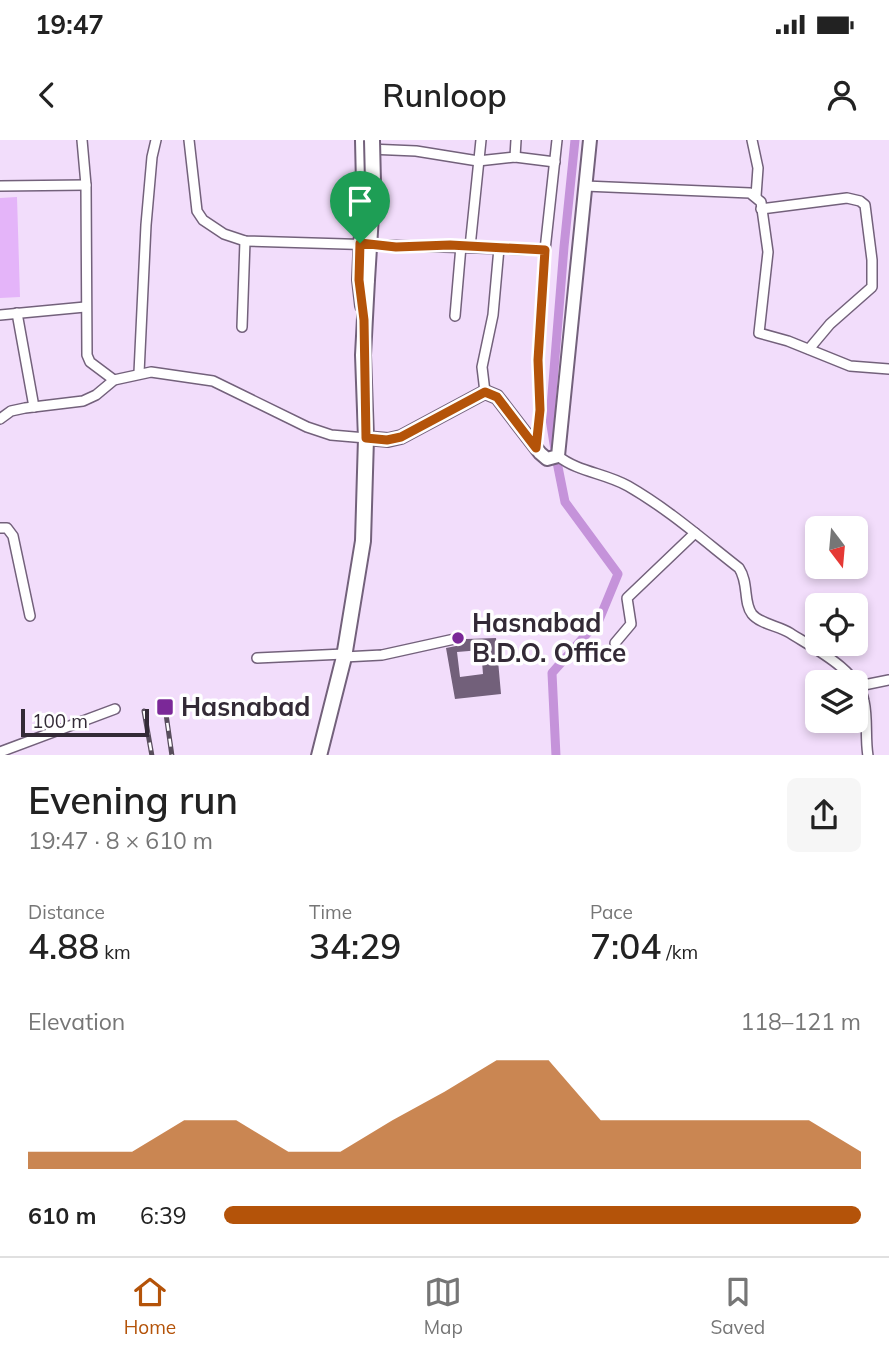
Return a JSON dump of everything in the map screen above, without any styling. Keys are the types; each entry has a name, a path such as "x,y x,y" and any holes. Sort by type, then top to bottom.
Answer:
{"main road":[{"path":"319,755 344,656 363,541 366,438 364,320 373,183 369,143"}],"street":[{"path":"82,140 86,185 87,355 90,362 114,380"},
{"path":"139,373 146,225 156,140"},
{"path":"189,140 197,211 203,220 224,234 246,240 545,250"},
{"path":"454,316 481,140"},
{"path":"515,157 516,140"},
{"path":"536,448 540,410 538,360 545,250 557,140"},
{"path":"558,456 590,140"},
{"path":"752,140 758,176 757,196 768,252 765,298 758,330 764,336 788,341 850,366 889,369"},
{"path":"369,143 478,161 515,157 555,162"},
{"path":"364,320 359,280 360,243 369,143"},
{"path":"364,320 372,292 375,245 369,143"},
{"path":"0,186 86,185"},
{"path":"585,187 750,193 757,196"},
{"path":"761,209 836,198 860,201 865,205 872,260 872,287 830,324 809,349"},
{"path":"242,327 246,240"},
{"path":"485,392 482,367 494,314 499,248"},
{"path":"0,315 85,307"},
{"path":"17,313 34,407"},
{"path":"0,419 11,411 83,401 96,395 114,380 139,373 213,380 320,433 387,440 401,437 485,392"},
{"path":"485,392 497,397 547,459 558,456"},
{"path":"558,456 575,468 626,485 677,517 739,568 746,577 749,607 754,616 788,632 842,670"},
{"path":"0,528 7,528 13,536 30,616"},
{"path":"615,643 631,624 627,598 695,533"},
{"path":"257,658 382,655 458,638"},
{"path":"868,684 889,680"},
{"path":"0,752 115,709"},
{"path":"867,733 868,755"}],"shaded area":[{"path":"17,197 20,297 0,298 0,198"}],"building":[{"path":"496,638 501,694 455,699 446,648 461,645 466,639","holes":["481,650 483,674 460,677 457,652"]}],"waterway":[{"path":"555,450 550,419 575,140"},
{"path":"556,755 552,673 599,620 618,574 565,502 557,462"}],"railway":[{"path":"165,707 172,755"},
{"path":"144,711 152,755"}],"place":[{"name":"Hasnabad B.D.O. Office","path":"458,638"},
{"name":"Hasnabad","path":"165,707"}],"route":[{"path":"360,243 396,247 450,245 545,250 538,360 540,410 536,448 514,423 497,397 485,392 401,437 387,440 366,438 363,415 364,320 359,280 360,243"}]}
